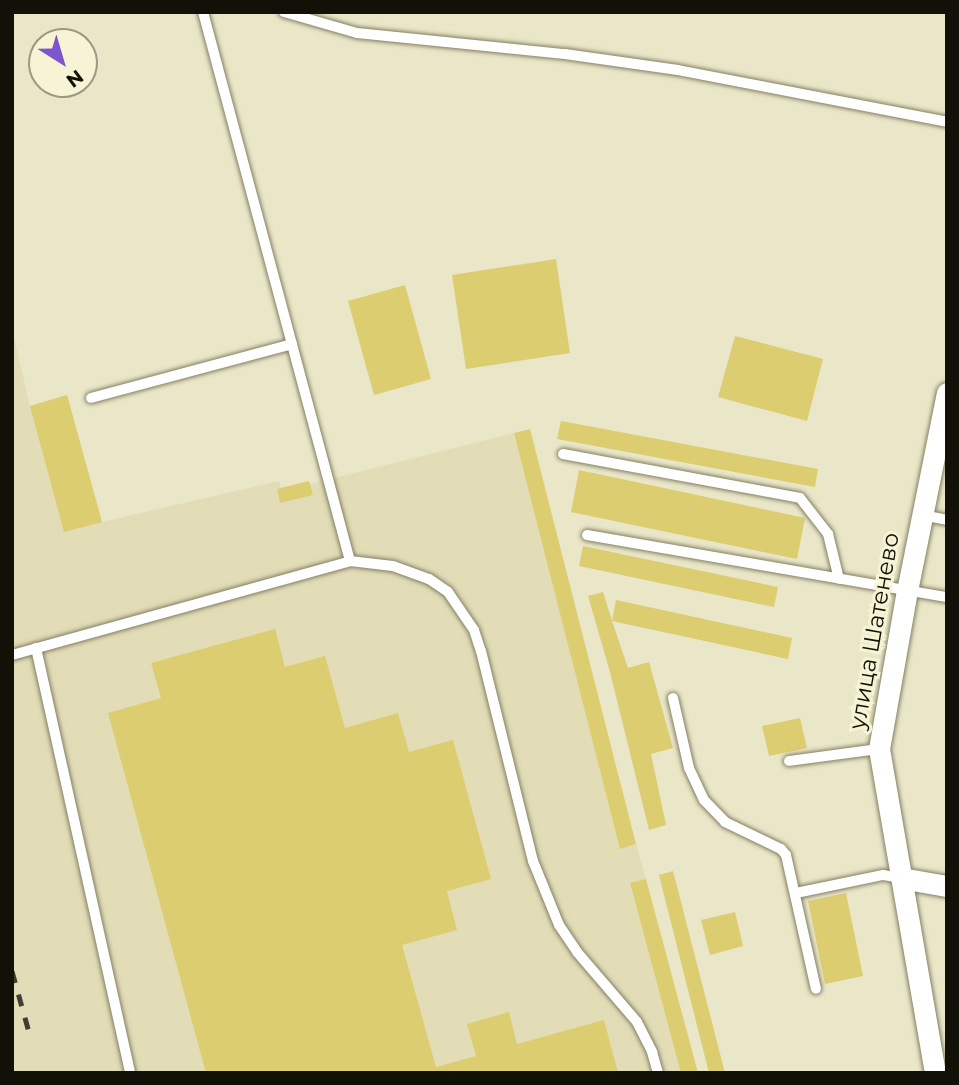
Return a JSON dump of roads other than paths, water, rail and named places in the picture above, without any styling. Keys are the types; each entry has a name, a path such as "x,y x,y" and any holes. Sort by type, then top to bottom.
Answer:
{"street":[{"name":"улица Шатенево","path":"935,1073 879,749 906,591 947,393"},
{"path":"901,878 947,886"}],"lane":[{"path":"202,12 350,561"},
{"path":"284,12 357,33 565,54 666,68 947,122"},
{"path":"91,398 292,344"},
{"path":"563,454 800,498 828,534 839,579"},
{"path":"922,515 947,520"},
{"path":"587,536 947,597"},
{"path":"12,655 350,561 393,566 429,579 449,592 463,609 481,651 533,861 559,925 577,952 637,1022 652,1052 658,1073"},
{"path":"36,649 130,1073"},
{"path":"673,698 689,768 704,800 725,822 781,849 789,863 816,989"},
{"path":"789,761 879,749"},
{"path":"796,893 883,875 901,878"}],"railway":[{"path":"12,971 31,1039"}]}
